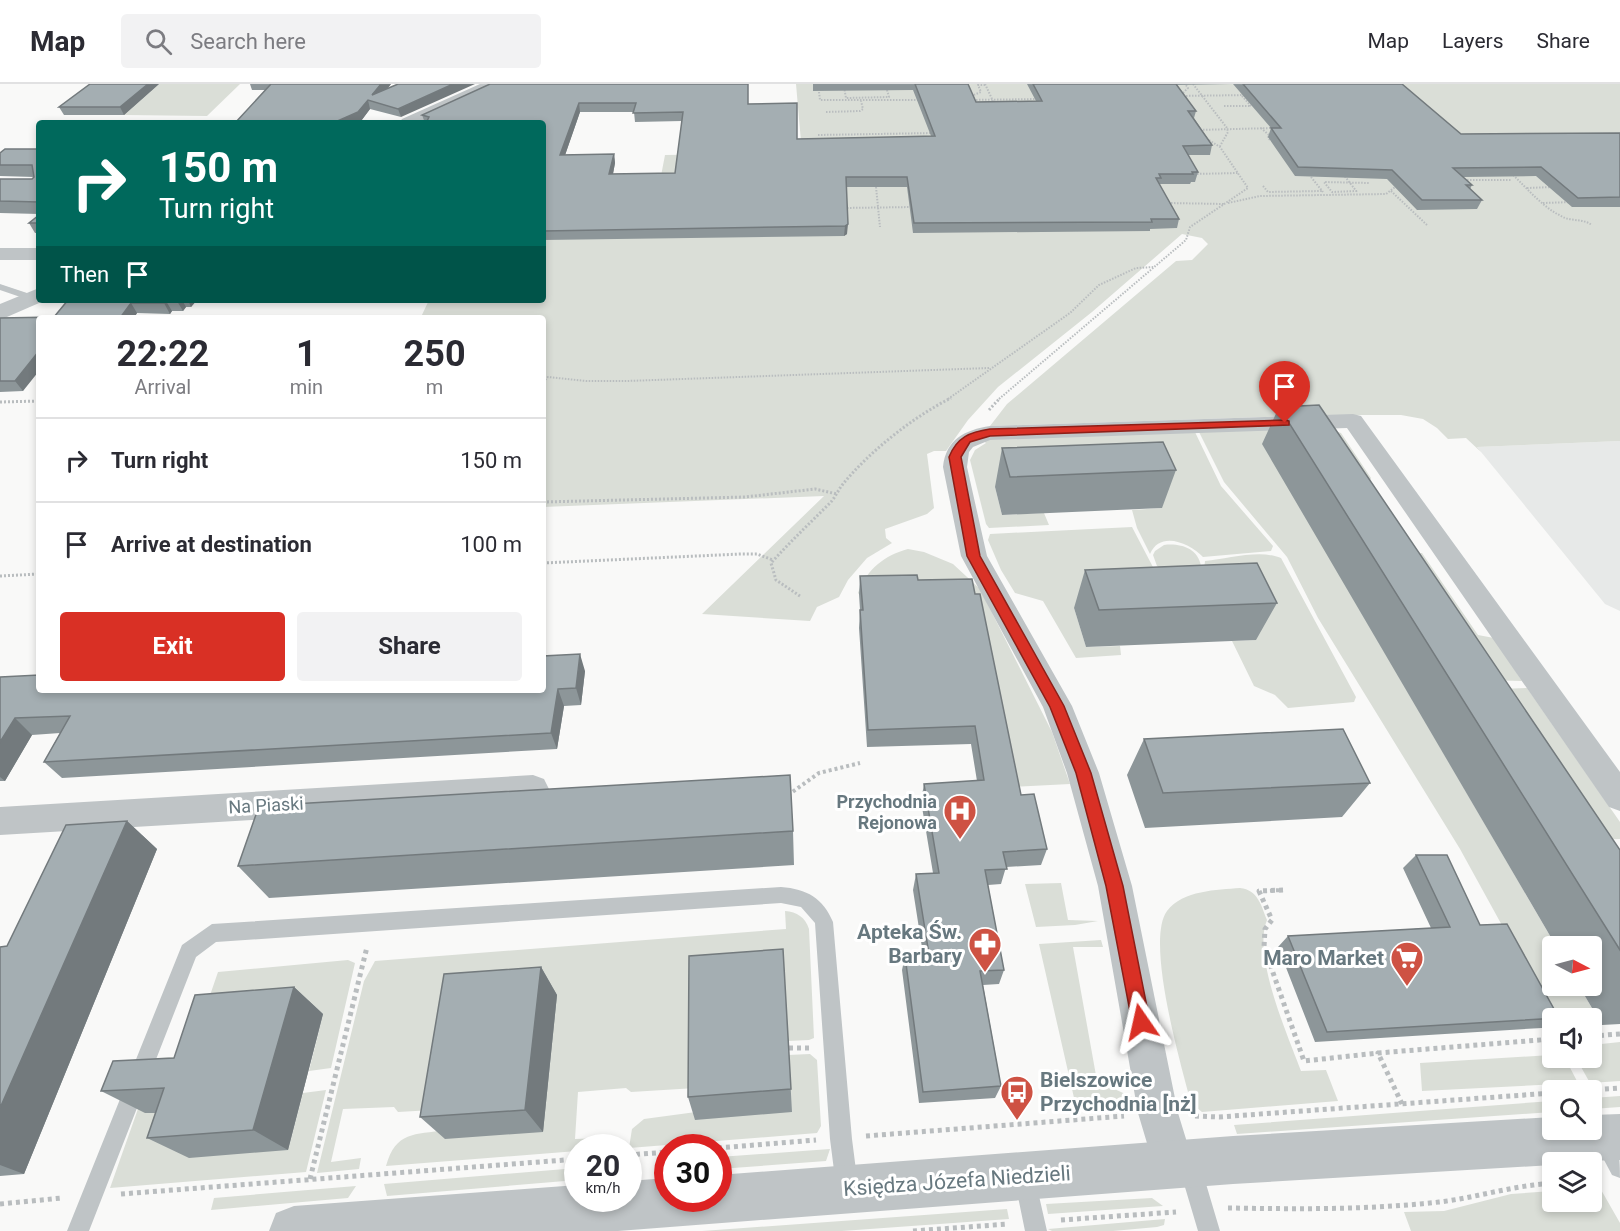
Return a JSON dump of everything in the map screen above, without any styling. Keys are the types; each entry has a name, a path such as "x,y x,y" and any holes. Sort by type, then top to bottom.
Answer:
{"street":[{"path":"415,120 493,84"},
{"path":"0,254 36,254"},
{"path":"0,313 35,296"},
{"path":"1181,1165 1158,1113 1115,886 1083,773 1057,706 974,556 955,457 966,440 976,435 1353,421 1620,797"},
{"name":"Na Piaski","path":"0,821 533,789"},
{"name":"Księdza Józefa Niedzieli","path":"294,1231 1181,1165 1614,1147"}],"lane":[{"path":"0,287 35,296"},
{"path":"78,1231 94,1196 189,951 212,933 781,895 804,899 816,907 826,931 841,1139 847,1189"},
{"path":"1181,1165 1205,1221"},
{"path":"1024,1176 1035,1227"}],"path":[{"path":"1183,93 1188,88 1185,84"},
{"path":"1193,84 1227,128 1228,132 1220,142 1220,147"},
{"path":"962,98 981,92 978,85 986,85 997,110"},
{"path":"853,88 844,87 846,98 926,100"},
{"path":"1179,96 1250,95 1244,87"},
{"path":"865,88 867,99"},
{"path":"819,92 820,100 861,101 889,97 887,90"},
{"path":"1224,106 1251,106 1242,95"},
{"path":"962,98 1041,99 1044,103"},
{"path":"826,112 860,111 863,110 861,101"},
{"path":"1267,123 1271,128"},
{"path":"1191,125 1195,130"},
{"path":"1260,128 1269,135 1268,138 1271,141"},
{"path":"976,435 976,426 981,417 1006,391 1186,240 1190,227 1248,188 1220,147 1190,130 1282,128"},
{"path":"818,135 938,133"},
{"path":"1504,167 1563,218 1583,218 1592,225"},
{"path":"1187,174 1238,173"},
{"path":"1339,173 1360,195"},
{"path":"1472,174 1478,180"},
{"path":"1311,177 1325,195"},
{"path":"1459,180 1511,180"},
{"path":"1357,191 1332,192 1324,182 1369,183"},
{"path":"1213,212 1234,201 1247,198 1386,194 1400,183"},
{"path":"1263,186 1268,192 1322,191"},
{"path":"876,187 880,227"},
{"path":"1527,188 1554,187"},
{"path":"1391,191 1427,225"},
{"path":"1543,203 1574,202"},
{"path":"1165,203 1224,204"},
{"path":"839,208 918,207"},
{"path":"800,596 776,582 772,576 771,563 837,494 848,479 888,441 923,412 951,398 1070,313 1099,285 1136,268 1154,267"},
{"path":"546,379 548,377 586,381 619,381 891,374 990,368"},
{"path":"0,402 36,401"},
{"path":"546,502 772,495 818,489 837,494"},
{"path":"546,563 741,554 757,554 773,560"},
{"path":"0,576 36,576"},
{"path":"1283,890 1259,891 1272,920 1265,929 1264,947 1268,965 1304,1061 1542,1040"},
{"path":"310,1179 374,921"},
{"path":"1602,1035 1620,1034"},
{"path":"789,1048 820,1047"},
{"path":"1378,1053 1402,1104"},
{"path":"1602,1089 1620,1088"},
{"path":"732,1147 1158,1113 1219,1118 1542,1094"},
{"path":"0,1204 564,1160"},
{"path":"913,1231 1205,1221 1249,1207 1349,1209 1430,1203 1510,1187 1542,1185"}],"shaded area":[{"path":"159,84 240,84 207,116 124,115"},
{"path":"796,84 1620,84 1620,441 1477,447 1481,452 1466,438 1448,439 1423,419 1401,415 1325,415 990,426 1007,404 1176,261 1192,260 1208,244 1202,238 1182,234 1092,312 998,387 968,420 946,451 934,451 927,454 934,508 927,514 885,529 886,538 892,543 867,558 848,580 839,597 817,607 810,621 702,614 824,496 546,507 546,315 422,315 428,303 546,303 546,182 660,181 665,155 802,153"},
{"path":"1329,429 1341,433 1371,478 1370,481 1263,444 1550,936 1542,936 1542,996 1585,996 1592,1008 1547,1008 1460,849 1318,618 1287,557 1224,482 1198,430"},
{"path":"1194,430 1221,486 1273,546 1271,551 1203,557 1191,547 1168,541 1161,542 1150,554 1137,528 1132,510 1162,508 995,487 1002,515 1044,513 1049,525 989,528 986,524 970,460 975,450 986,443 982,440"},
{"path":"1620,441 1620,611 1605,604 1477,447"},
{"path":"1132,527 1154,569 1204,570 1205,561 1253,554 1281,558 1356,697 1354,702 1288,708 1275,695 1254,686 1232,641 1255,640 1074,608 1086,647 1120,646 1121,655 1076,658 1043,601 1015,593 1001,570 988,540 990,534"},
{"path":"1164,545 1187,548 1196,555 1201,566 1163,571 1157,566 1153,555"},
{"path":"908,549 924,552 953,564 980,589 1052,732 1070,784 988,788 1007,772 858,593 866,577 878,564"},
{"path":"1422,553 1478,635 1494,638 1522,681 1483,680 1399,554"},
{"path":"1527,688 1620,822 1620,839 1588,840 1500,689"},
{"path":"1061,883 1068,920 1098,921 1036,927 1025,884"},
{"path":"1240,888 1255,895 1267,920 1264,953 1268,974 1273,996 1301,1071 1326,1070 1338,1101 1202,1112 1191,1103 1173,1033 1162,975 1161,926 1167,911 1182,899 1201,892"},
{"path":"785,911 800,916 809,929 814,1038 788,1041 696,1088 631,1092 626,1088 578,1092 575,1134 564,1134 564,1152 386,1166 395,1146 401,1141 416,1134 446,1130 450,1109 398,1112 394,1107 343,1109 331,1162 361,1158 359,1169 317,1173 364,981 375,961 786,929"},
{"path":"1101,940 1103,947 1073,947 1097,1081 1134,1098 1136,1106 1077,1111 1039,944"},
{"path":"348,960 355,963 331,1068 309,1071 323,1014 197,1033 218,972"},
{"path":"1620,1042 1620,1081 1588,1080 1582,1068 1602,1068 1602,1044"},
{"path":"810,1054 817,1060 821,1126 817,1133 732,1140 732,1134 654,1134 654,1146 642,1147 642,1134 631,1134 632,1129 644,1119 696,1112 788,1055"},
{"path":"220,1055 288,1150 303,1093 326,1090 306,1172 110,1188 156,1058"},
{"path":"1542,1056 1542,1068 1570,1068 1576,1080 1542,1080 1542,1085 1422,1091 1420,1063"},
{"path":"1620,1096 1620,1107 1602,1108 1602,1097"},
{"path":"1542,1102 1542,1113 1237,1134 1234,1125"},
{"path":"830,1149 826,1161 732,1168 732,1156"},
{"path":"564,1169 564,1181 387,1196 384,1184"},
{"path":"356,1186 348,1198 211,1210 214,1198"},
{"path":"1542,1192 1542,1212 1602,1212 1602,1192 1620,1223 1620,1231 1411,1231 1404,1212 1444,1211 1511,1194"},
{"path":"1152,1198 1163,1206 1048,1214 1046,1204"},
{"path":"1007,1209 1009,1219 842,1231 702,1231"},
{"path":"1165,1219 1164,1225 1157,1227 1113,1231 1052,1231 1048,1229"}],"building":[{"path":"90,84 148,84 120,107 59,107"},
{"path":"271,84 381,84 372,95 398,84 453,84 398,109 368,100 358,112 340,120 238,120"},
{"path":"490,84 748,84 748,104 797,103 797,139 935,136 915,84 968,84 976,102 1042,101 1033,84 1176,84 1196,111 1188,111 1212,145 1183,146 1198,172 1159,174 1161,178 1156,178 1179,219 1151,219 1152,222 914,223 907,177 846,177 848,224 845,226 546,231 546,120 428,120 429,117 422,115","holes":["579,103 636,103 633,113 683,112 675,173 609,174 614,154 560,155"]},
{"path":"1243,84 1402,84 1461,134 1620,133 1620,197 1578,198 1541,167 1453,168 1472,185 1466,185 1482,200 1422,200 1392,170 1298,167 1271,128 1281,128"},
{"path":"5,149 36,149 36,202 0,201 0,179 32,179 34,177 32,165 0,165 0,153"},
{"path":"66,303 131,303 122,315 56,315"},
{"path":"36,317 36,355 15,381 0,381 0,318"},
{"path":"1319,405 1620,850 1620,950 1279,407"},
{"path":"1163,442 1176,470 1010,477 1002,448"},
{"path":"1257,563 1277,603 1099,610 1085,570"},
{"path":"917,575 918,580 972,579 975,594 980,594 1021,795 1034,794 1047,849 1003,852 1007,869 985,870 1004,970 980,971 1001,1086 923,1092 905,956 929,954 916,874 939,873 924,784 984,780 975,726 868,730 860,576"},
{"path":"580,654 576,688 558,689 551,733 44,762 70,716 15,718 0,742 0,677 36,675 36,693 546,693 546,656"},
{"path":"1343,729 1370,783 1163,793 1144,739"},
{"path":"790,775 793,831 238,866 259,806"},
{"path":"127,821 0,1108 0,947 7,946 66,825"},
{"name":"Maro Market","path":"1416,855 1447,855 1480,925 1507,924 1542,987 1542,996 1547,996 1553,1008 1542,1008 1542,1019 1327,1032 1288,936 1450,927"},
{"path":"783,949 791,1089 688,1097 689,956"},
{"path":"541,967 525,1110 420,1117 444,974"},
{"path":"294,987 253,1130 147,1138 164,1088 101,1091 113,1061 174,1058 195,995"}],"place":[{"name":"Przychodnia Rejonowa","path":"960,840"},
{"name":"Apteka Św. Barbary","path":"985,973"},
{"name":"Maro Market","path":"1407,987"},
{"name":"Bielszowice Przychodnia [nż]","path":"1017,1121"}],"route":[{"path":"1141,1022 1115,886 1083,773 1057,706 974,556 958,484 955,457 966,440 976,435 990,433 1285,423"}]}
